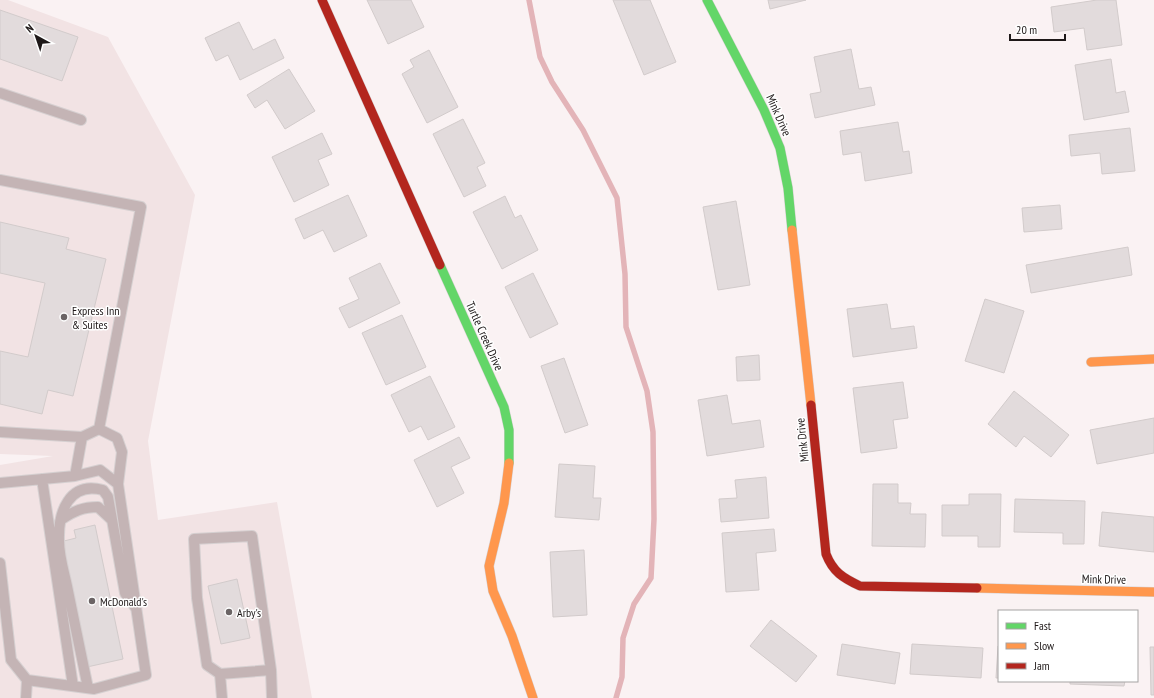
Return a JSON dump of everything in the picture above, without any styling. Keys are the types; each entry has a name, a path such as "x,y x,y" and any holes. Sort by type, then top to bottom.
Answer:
{"street":[{"name":"Turtle Creek Drive","path":"322,0 504,407 509,430 510,460 504,503 489,566 493,591 512,636 533,698"},
{"name":"Mink Drive","path":"707,0 764,110 780,148 788,188 826,554 830,566 838,575 860,586 1154,592"},
{"path":"1091,362 1154,359"}],"lane":[{"path":"0,93 81,120"},
{"path":"0,180 141,207 99,430"},
{"path":"0,432 82,436 99,430 117,438 122,452 118,484 146,675 92,692 74,686 27,680"},
{"path":"74,476 82,436"},
{"path":"0,483 74,476 100,470 118,484"},
{"path":"42,479 74,686"},
{"path":"92,692 58,542 62,519 69,500 74,493 84,488 103,490 108,497 125,593 136,609"},
{"path":"62,519 74,511 87,507 98,507 112,520"},
{"path":"271,670 220,674 207,665 197,598 194,539 252,536 271,670 272,698"},
{"path":"0,563 11,660 27,680 26,698"},
{"path":"220,674 222,698"}],"shaded area":[{"path":"0,0 8,0 108,37 195,195 148,441 158,520 277,502 312,698 0,698 0,465 53,456 0,454"}],"building":[{"path":"367,0 411,0 424,27 388,44"},
{"path":"613,0 650,0 676,62 644,75"},
{"path":"768,0 806,0 770,9"},
{"path":"1097,0 1116,0 1122,45 1087,50 1084,28 1054,32 1051,7"},
{"path":"0,10 78,37 62,81 0,59"},
{"path":"239,22 253,50 275,39 284,58 240,80 228,55 216,61 205,38"},
{"path":"851,49 859,89 871,87 875,105 815,118 810,94 821,92 814,57"},
{"path":"429,50 458,107 427,123 402,74 414,67 410,60"},
{"path":"1111,59 1116,93 1125,91 1129,112 1084,120 1075,65"},
{"path":"289,69 315,111 285,129 267,100 255,108 247,95"},
{"path":"463,119 485,163 477,167 486,186 464,197 433,134"},
{"path":"898,122 903,152 909,151 912,173 865,181 861,152 843,155 840,131"},
{"path":"1130,128 1135,171 1102,174 1100,153 1071,156 1069,135"},
{"path":"322,133 332,154 318,160 329,185 294,202 272,157"},
{"path":"348,195 367,236 334,252 323,230 304,239 295,219"},
{"path":"505,196 515,218 521,215 538,250 502,269 473,212"},
{"path":"736,201 750,285 718,290 703,207"},
{"path":"1060,205 1062,229 1024,232 1022,208"},
{"name":"Express Inn & Suites","path":"0,222 69,238 66,249 106,259 73,396 48,390 42,414 0,404 0,351 28,357 45,283 0,273"},
{"path":"1128,247 1132,275 1031,293 1026,265"},
{"path":"380,263 400,303 349,328 339,308 359,299 349,278"},
{"path":"533,273 558,324 530,338 505,287"},
{"path":"985,299 1024,311 1004,373 965,361"},
{"path":"887,304 891,329 914,326 917,348 853,357 847,309"},
{"path":"402,315 426,367 386,385 362,333"},
{"path":"759,355 760,380 737,381 736,357"},
{"path":"564,358 588,425 565,433 541,366"},
{"path":"430,376 455,427 428,440 421,426 409,432 391,395"},
{"path":"903,382 908,418 893,420 897,448 861,453 853,388"},
{"path":"1014,391 1069,435 1051,457 1024,436 1016,447 988,424"},
{"path":"727,395 732,424 760,420 764,447 707,456 698,400"},
{"path":"1154,418 1154,453 1097,464 1090,430"},
{"path":"459,437 470,458 451,467 464,493 437,507 414,460"},
{"path":"559,464 595,466 593,498 601,498 599,520 555,517"},
{"path":"766,477 769,518 721,522 719,499 737,498 735,480"},
{"path":"873,484 898,484 898,503 911,503 910,514 926,514 925,547 872,546"},
{"path":"969,494 1001,494 1000,547 978,547 978,536 942,536 942,505 969,505"},
{"path":"1015,499 1085,501 1084,544 1063,544 1063,533 1014,532"},
{"path":"1102,512 1154,517 1154,552 1099,546"},
{"name":"McDonald's","path":"95,525 123,659 87,667 60,542 76,538 74,530"},
{"path":"774,529 776,551 756,553 759,590 726,592 722,533"},
{"path":"584,550 587,615 553,617 550,552"},
{"name":"Arby's","path":"237,579 250,638 221,644 208,586"},
{"path":"771,620 817,656 796,682 750,646"},
{"path":"842,644 900,653 895,684 837,675"},
{"path":"912,644 983,648 981,678 910,674"},
{"path":"998,646 998,678 996,678"},
{"path":"1150,647 1154,647 1154,695 1151,695"},
{"path":"1070,682 1125,682 1124,686 1070,684"}],"waterway":[{"path":"529,0 540,57 552,82 583,130 617,198 625,274 626,327 647,391 653,432 654,519 651,578 634,604 623,638 622,677 616,698"}],"traffic: fast":[{"path":"707,0 764,110 780,148 788,188 792,230"},
{"path":"440,265 504,407 509,430 509,463"}],"traffic: slow":[{"path":"792,230 811,405"},
{"path":"1091,362 1154,359"},
{"path":"509,463 504,503 489,566 493,591 512,636 533,698"},
{"path":"977,588 1154,592"}],"traffic: jam":[{"path":"322,0 440,265"},
{"path":"811,405 826,554 835,570 848,580 860,586 977,588"}],"place":[{"name":"Express Inn & Suites","path":"64,317"},
{"name":"McDonald's","path":"92,601"},
{"name":"Arby's","path":"229,612"}]}
